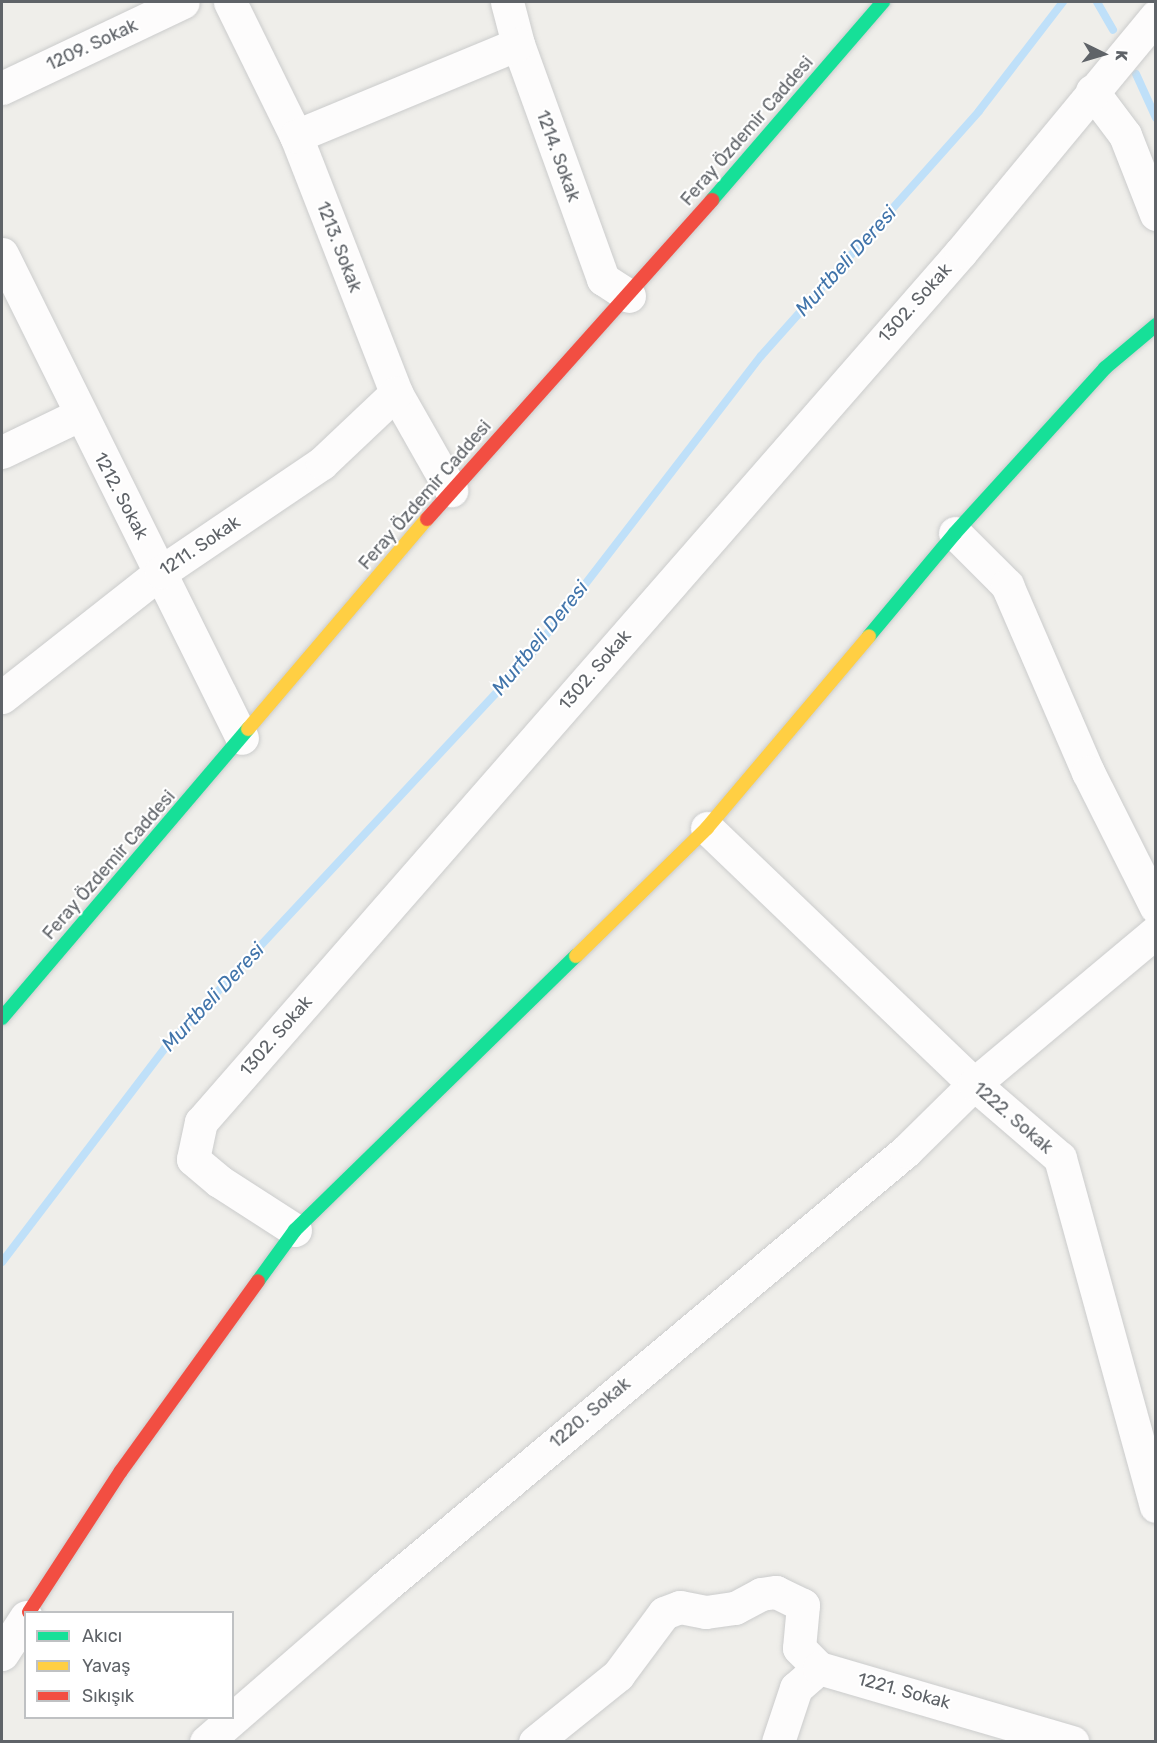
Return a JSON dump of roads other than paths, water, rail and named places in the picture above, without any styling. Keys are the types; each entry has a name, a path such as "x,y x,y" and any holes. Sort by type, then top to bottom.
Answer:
{"street":[{"name":"1209. Sokak","path":"2,88 183,2"},
{"name":"1213. Sokak","path":"230,2 296,136 396,393 451,490"},
{"name":"1214. Sokak","path":"507,2 518,44 603,279 629,296"},
{"name":"Feray Özdemir Caddesi","path":"2,1018 451,490 629,296 882,2"},
{"path":"1150,32 1092,91 1125,135 1155,214"},
{"path":"296,136 518,44"},
{"name":"1302. Sokak","path":"295,1230 219,1181 193,1159 201,1122 961,252 1092,91"},
{"name":"1212. Sokak","path":"2,254 79,415 161,572 242,738"},
{"path":"30,1611 121,1471 295,1230 706,828 955,533 1105,368 1155,325"},
{"name":"1211. Sokak","path":"2,697 161,572 322,463 396,393"},
{"path":"2,452 79,415"},
{"path":"955,533 1007,585 1088,772 1155,907"},
{"name":"1222. Sokak","path":"706,828 974,1084 1059,1158 1155,1506"},
{"name":"1220. Sokak","path":"234,1718 401,1572 906,1151 974,1084 1155,932"},
{"path":"535,1742 618,1675 664,1613 680,1607 716,1611 735,1608 761,1594 776,1592 803,1605 799,1648 819,1668 796,1688 778,1742"},
{"path":"2,1654 24,1620"},
{"name":"1221. Sokak","path":"819,1668 1072,1742"},
{"name":"1220. Sokak","path":"206,1742 232,1719"}],"waterway":[{"name":"Murtbeli Deresi","path":"2,1262 165,1048 526,661 761,356 979,111 1063,2"},
{"path":"1097,2 1113,30"},
{"path":"1136,74 1156,118"}]}
